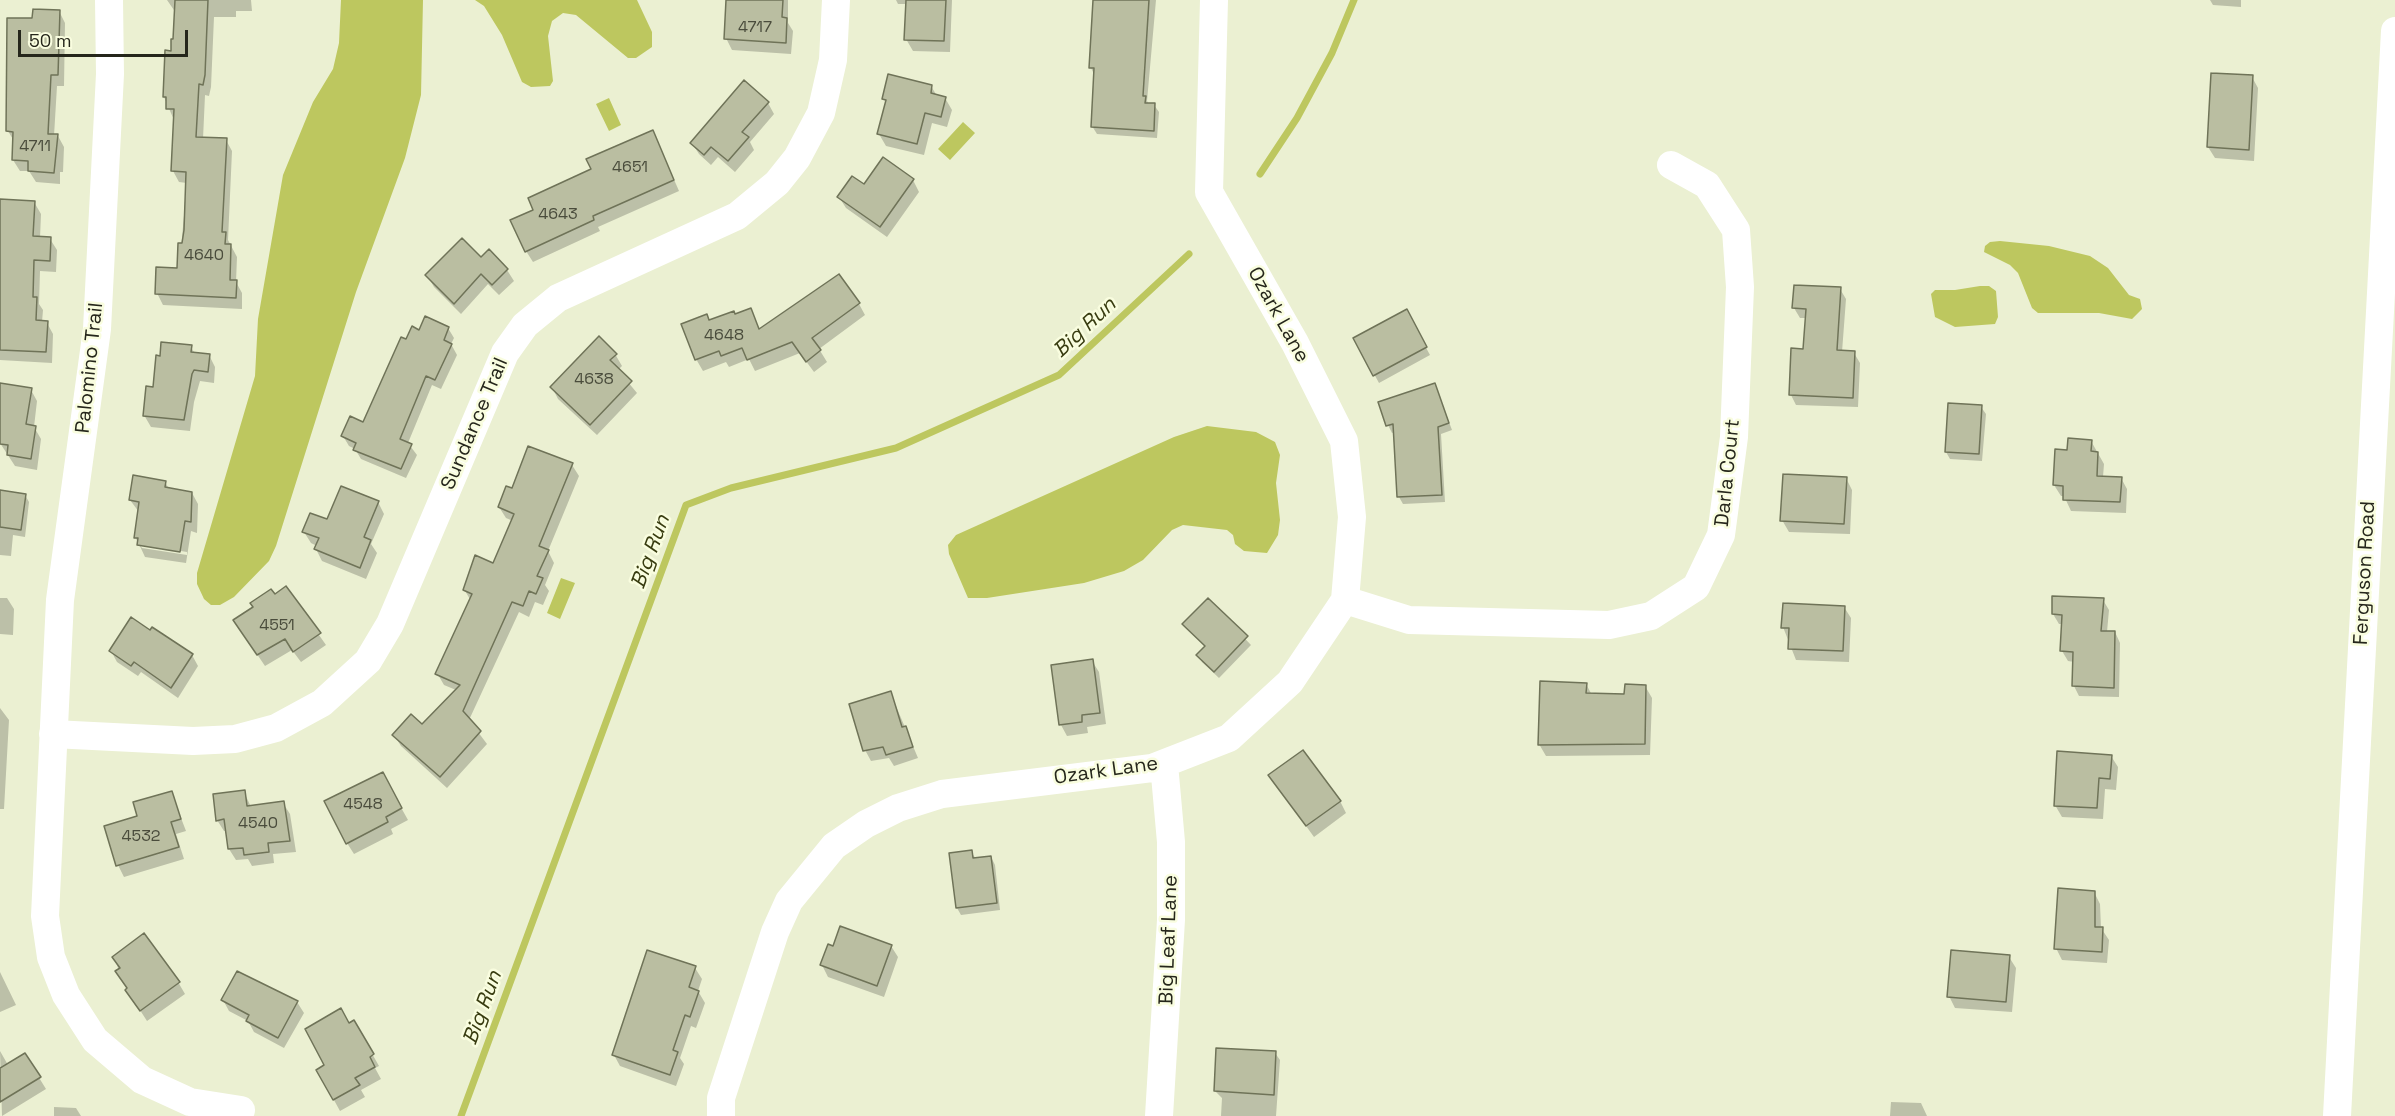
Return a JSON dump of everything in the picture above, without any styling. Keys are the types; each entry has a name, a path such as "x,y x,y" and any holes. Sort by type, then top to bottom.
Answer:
{"street":[{"name":"Palomino Trail","path":"109,0 110,74 96,336 60,600 45,916 51,957 66,995 95,1040 142,1080 190,1102 241,1110"},
{"name":"Sundance Trail","path":"53,734 193,741 235,739 276,728 322,704 368,661 390,624 505,353 525,325 558,298 737,216 777,183 797,158 821,112 833,60 836,0"},
{"name":"Ozark Lane","path":"721,1116 721,1098 775,933 789,901 834,846 866,824 898,808 942,794 1152,768 1228,738 1290,682 1345,600 1352,517 1344,441 1295,343 1209,192 1214,0"},
{"name":"Ferguson Road","path":"2337,1116 2395,31"},
{"name":"Darla Court","path":"1345,600 1409,620 1609,625 1651,616 1696,587 1721,535 1734,437 1740,287 1736,230 1707,185 1671,165"},
{"name":"Big Leaf Lane","path":"1159,1116 1172,920 1171,842 1164,764"}],"shaded area":[{"path":"341,0 423,0 421,95 405,158 356,292 276,546 269,561 234,597 220,605 211,605 204,599 197,584 197,573 255,376 258,319 283,175 313,102 333,69 339,43"},
{"path":"475,0 637,0 652,32 652,47 636,58 628,58 576,15 563,13 552,21 548,36 553,81 550,86 531,87 522,82 502,35 484,6"},
{"path":"609,98 621,125 609,131 596,104"},
{"path":"963,122 975,133 950,160 938,149"},
{"path":"1990,242 2049,246 2090,256 2108,268 2129,295 2140,299 2142,309 2132,319 2099,313 2038,313 2032,308 2018,273 2010,265 1984,252 1985,246"},
{"path":"1989,286 1996,291 1998,317 1995,324 1955,327 1935,317 1931,294 1935,290"},
{"path":"1207,426 1256,432 1275,442 1280,455 1276,483 1280,520 1278,535 1267,553 1244,551 1235,544 1233,535 1227,530 1183,525 1172,530 1143,560 1124,571 1084,583 987,598 968,598 949,554 948,545 956,535 1174,437"},
{"path":"561,578 575,583 560,619 547,613"}],"building":[{"path":"175,0 208,0 205,75 203,85 199,84 196,137 227,138 222,232 226,232 225,244 231,244 230,280 237,280 236,298 155,294 156,267 177,268 178,243 182,243 184,230 186,172 171,171 174,109 166,109 166,97 163,97 165,50 171,51"},
{"path":"726,0 783,0 782,17 787,18 786,43 724,39"},
{"path":"906,0 946,0 944,41 904,40"},
{"path":"1093,0 1149,0 1143,96 1146,96 1145,103 1155,103 1154,131 1091,127 1094,68 1089,68"},
{"path":"33,9 60,10 58,75 51,75 48,134 58,134 54,173 28,171 28,161 12,160 13,132 6,131 7,18 32,18"},
{"path":"2211,73 2253,75 2249,150 2207,147"},
{"path":"888,74 932,85 931,93 946,97 941,117 925,113 917,144 877,134 886,100 882,99"},
{"path":"744,80 769,102 742,132 749,137 728,161 711,147 704,155 690,143"},
{"path":"653,130 674,180 593,216 594,220 525,252 510,220 533,210 528,198 591,169 586,159"},
{"path":"883,157 914,179 880,227 837,197 852,176 864,184"},
{"path":"0,199 35,201 33,236 51,237 50,261 34,260 33,297 37,297 36,320 48,321 46,352 0,350"},
{"path":"462,238 481,257 489,249 508,269 492,285 481,274 454,304 425,275"},
{"path":"839,274 860,303 812,338 821,350 806,362 792,342 747,360 742,348 721,356 719,351 695,360 681,324 707,314 709,320 751,308 759,329"},
{"path":"1794,285 1841,287 1837,350 1855,351 1853,398 1789,395 1791,348 1803,349 1806,309 1792,308"},
{"path":"1407,309 1427,347 1373,376 1353,338"},
{"path":"425,316 449,327 444,340 452,344 435,380 426,376 400,439 412,444 401,469 353,450 356,443 341,436 350,416 363,422 401,337 406,339 412,326 419,330"},
{"path":"599,336 617,354 610,360 632,381 590,425 550,387"},
{"path":"161,342 192,345 191,352 210,354 208,372 194,370 192,374 184,420 143,416 146,386 153,387 156,355 160,356"},
{"path":"0,383 32,388 26,424 36,426 31,459 7,455 8,445 0,444"},
{"path":"1435,383 1449,423 1438,427 1442,495 1397,497 1393,424 1386,426 1378,402"},
{"path":"1948,403 1982,405 1979,454 1945,452"},
{"path":"2068,438 2092,440 2091,451 2098,452 2097,476 2122,477 2120,502 2063,500 2063,486 2053,485 2055,449 2067,450"},
{"path":"528,446 573,463 539,546 549,550 537,576 543,578 536,594 529,591 523,606 512,602 463,711 481,731 440,777 392,735 411,714 422,724 460,685 435,674 472,594 463,590 475,555 493,563 514,514 498,507 506,486 512,488"},
{"path":"1783,474 1847,477 1844,524 1780,521"},
{"path":"133,475 166,481 165,487 192,492 191,522 185,521 180,552 137,545 138,538 134,538 139,502 129,500"},
{"path":"341,486 379,501 364,537 371,540 360,568 314,549 319,538 302,532 310,513 327,519"},
{"path":"0,490 26,494 21,530 0,527"},
{"path":"286,586 321,633 293,652 285,639 257,655 233,620 253,607 250,603 271,589 275,594"},
{"path":"2052,596 2104,598 2101,631 2115,631 2114,688 2072,686 2073,652 2060,651 2062,615 2052,614"},
{"path":"1208,598 1248,636 1214,672 1196,655 1205,646 1182,624"},
{"path":"1783,603 1845,606 1843,651 1788,649 1789,628 1781,628"},
{"path":"131,617 150,630 152,627 193,654 171,688 134,662 131,666 109,651"},
{"path":"1093,659 1100,713 1082,715 1082,722 1059,725 1051,665"},
{"path":"1540,681 1587,683 1586,693 1624,694 1625,684 1646,685 1645,744 1538,745"},
{"path":"891,691 902,727 906,726 913,747 886,755 883,747 863,751 849,704"},
{"path":"1303,750 1341,801 1306,826 1268,775"},
{"path":"2057,751 2112,755 2110,779 2099,778 2097,808 2054,806"},
{"path":"383,772 402,808 386,817 388,822 346,844 324,801"},
{"path":"245,790 247,806 284,801 290,841 268,843 269,852 244,855 243,848 228,849 224,819 216,821 213,794"},
{"path":"172,791 181,819 171,822 179,847 116,866 104,826 137,816 133,802"},
{"path":"972,850 973,858 991,856 997,903 956,908 949,853"},
{"path":"2058,888 2095,891 2095,927 2103,927 2102,952 2054,949"},
{"path":"840,926 892,945 877,986 820,965 828,944 833,946"},
{"path":"144,933 180,982 140,1011 115,971 120,968 112,957"},
{"path":"647,950 696,966 689,987 699,991 690,1017 685,1015 673,1050 678,1052 670,1075 612,1055"},
{"path":"1951,950 2010,955 2006,1002 1947,997"},
{"path":"237,971 298,1001 278,1038 246,1021 249,1015 221,1000"},
{"path":"341,1008 349,1023 354,1020 374,1054 370,1057 375,1067 355,1078 360,1085 333,1100 316,1070 324,1065 305,1029"},
{"path":"1216,1048 1276,1051 1274,1095 1214,1091"},
{"path":"25,1053 41,1077 0,1102 0,1068"}],"waterway":[{"name":"Big Run","path":"1260,174 1297,118 1332,53 1354,0"},
{"name":"Big Run","path":"461,1116 686,505 731,488 896,448 1059,375 1189,254"}]}
